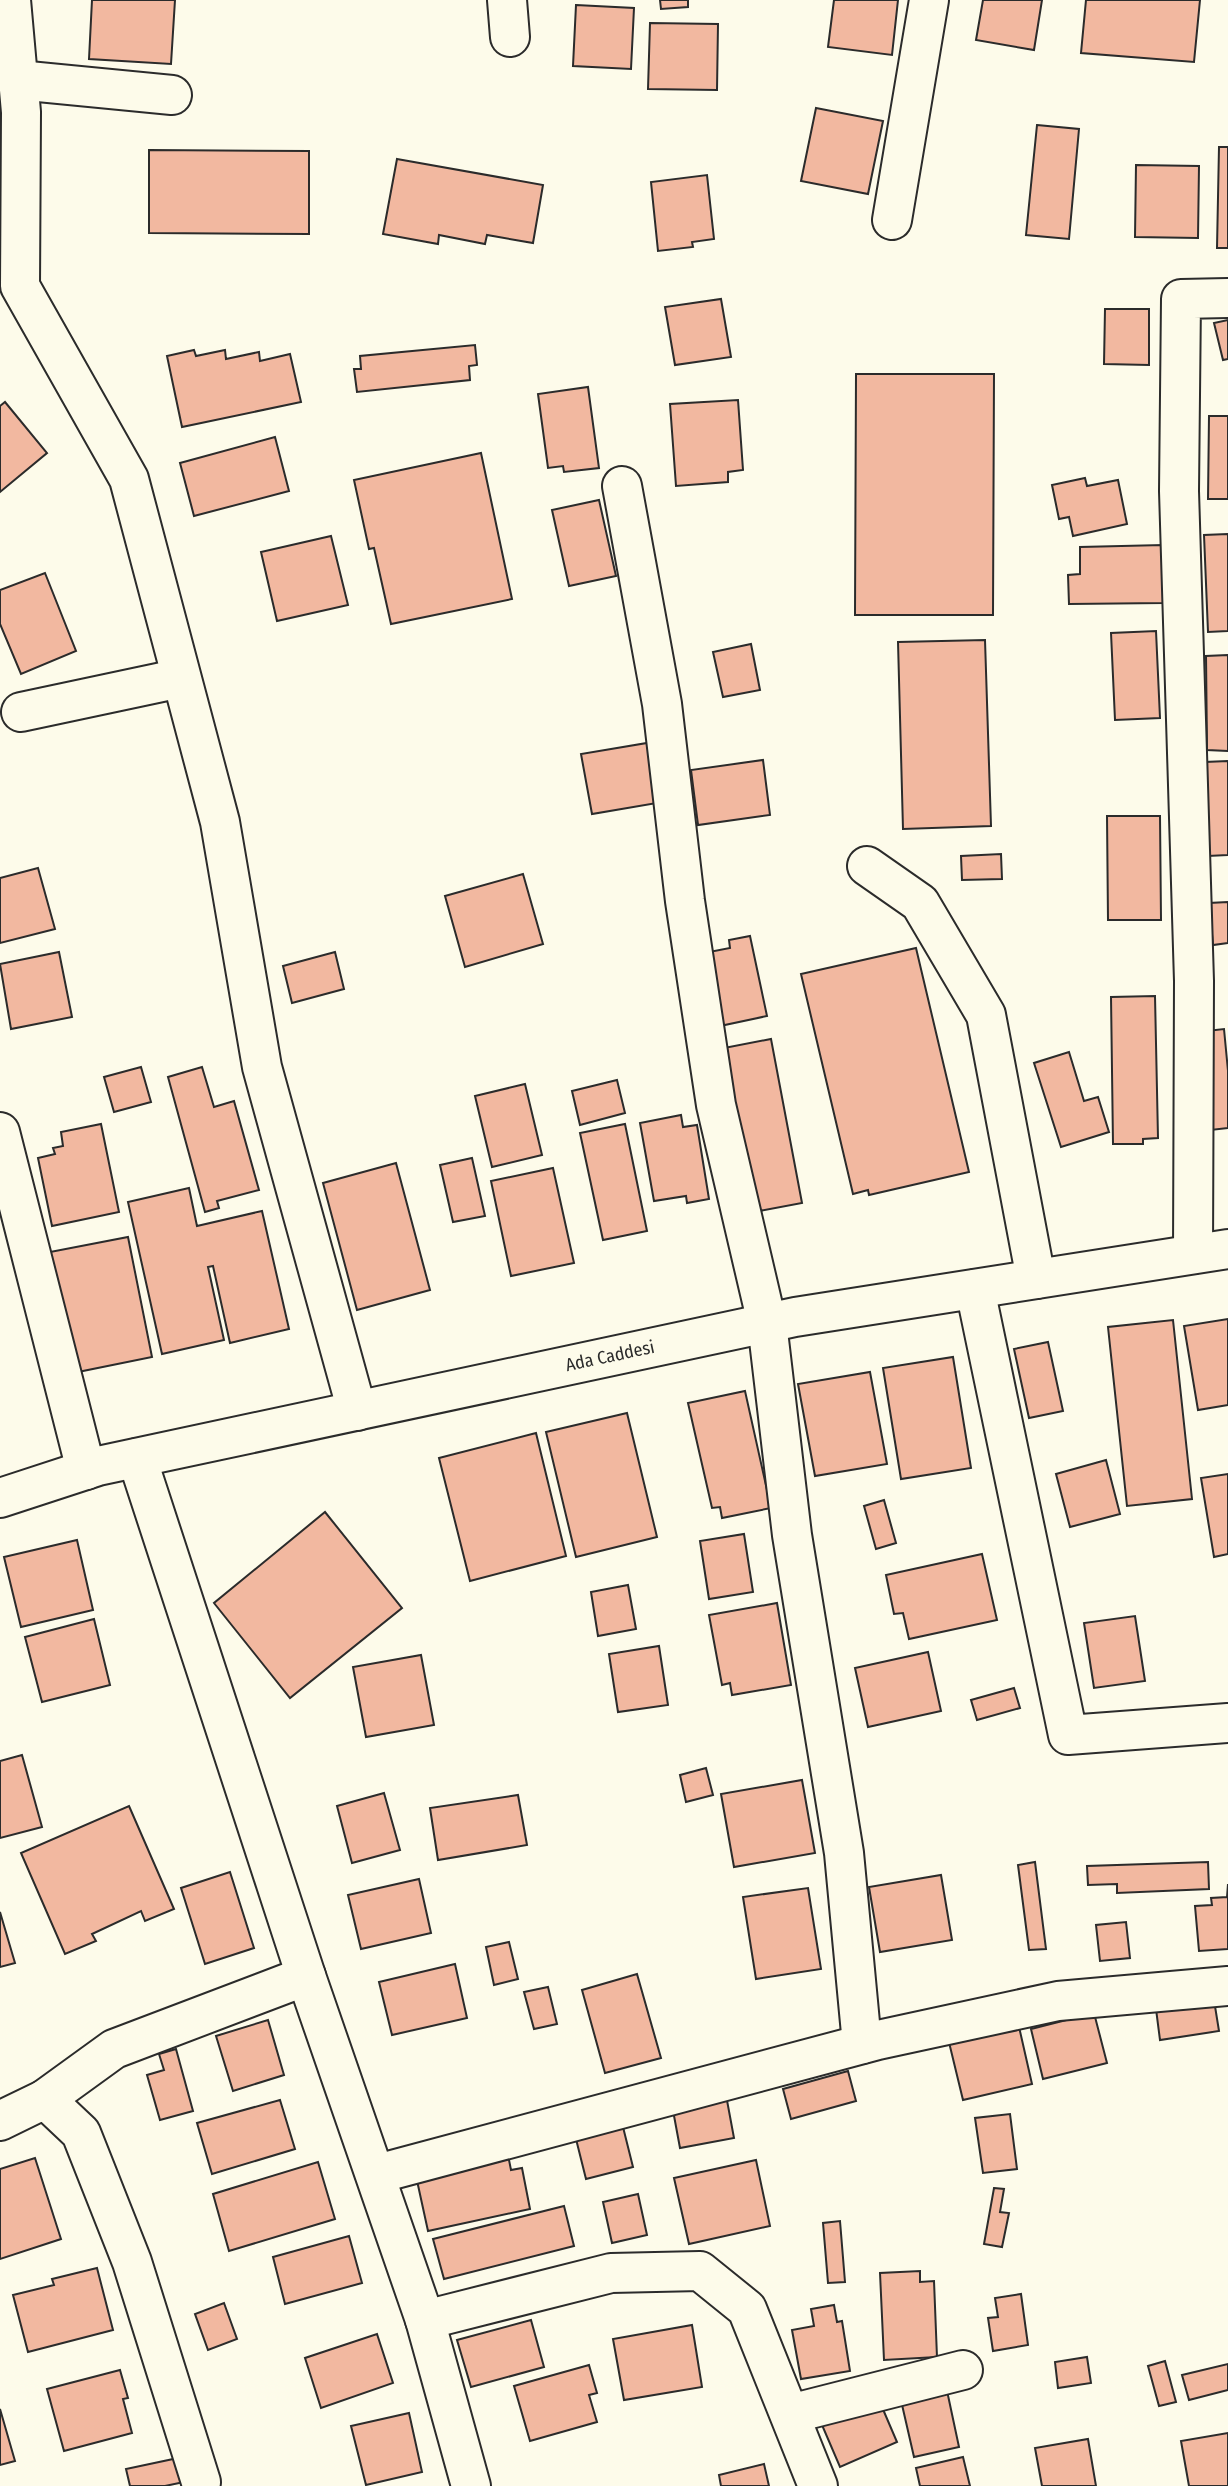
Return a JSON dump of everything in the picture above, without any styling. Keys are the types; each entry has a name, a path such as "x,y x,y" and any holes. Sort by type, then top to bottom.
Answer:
{"street":[{"path":"11,0 21,112 20,286 129,479 220,822 262,1068 357,1411"},
{"path":"507,0 510,37"},
{"path":"892,220 929,0"},
{"path":"18,80 172,95"},
{"path":"1211,1252 1194,981 1179,491 1181,299 1228,298"},
{"path":"622,486 662,704 685,901 716,1105 766,1323 792,1535 844,1853 862,2044"},
{"path":"21,712 181,678"},
{"path":"867,866 920,903 986,1015 1036,1279"},
{"path":"0,1132 86,1470"},
{"name":"Ada Caddesi","path":"0,1498 86,1470 137,1458 766,1323 1211,1252"},
{"path":"975,1289 1068,1735 1228,1723"},
{"path":"137,1458 306,1976 377,2174 425,2319 471,2486"},
{"path":"0,2120 45,2099 114,2049 306,1976"},
{"path":"377,2174 862,2044 1058,2001 1228,1986"},
{"path":"45,2099 81,2133 132,2262 201,2482"},
{"path":"425,2319 611,2273 700,2271 747,2309 818,2486"},
{"path":"790,2414 962,2370"}],"building":[{"path":"92,0 175,0 171,64 89,59"},
{"path":"660,0 688,0 688,7 661,9"},
{"path":"834,0 898,0 892,55 828,47"},
{"path":"983,0 1042,0 1034,50 976,40"},
{"path":"1086,0 1200,0 1194,62 1081,53"},
{"path":"576,5 634,8 631,69 573,66"},
{"path":"650,23 718,24 717,90 648,89"},
{"path":"816,108 883,121 868,194 801,181"},
{"path":"1037,125 1079,129 1069,239 1026,235"},
{"path":"1219,147 1228,147 1228,248 1217,248"},
{"path":"149,150 309,151 309,234 149,233"},
{"path":"397,159 543,185 533,243 487,235 485,244 439,235 438,244 383,234"},
{"path":"1136,165 1199,166 1198,238 1135,237"},
{"path":"707,175 714,239 692,242 693,247 658,251 651,182"},
{"path":"721,299 731,357 675,365 665,307"},
{"path":"1105,309 1149,309 1149,365 1104,364"},
{"path":"1228,320 1228,359 1223,360 1214,323"},
{"path":"475,345 477,365 469,366 470,380 357,392 354,369 361,369 360,356"},
{"path":"194,350 196,356 225,350 226,359 259,352 260,361 290,354 301,402 182,427 167,356"},
{"path":"856,374 994,374 993,615 855,615"},
{"path":"588,387 599,468 564,472 563,466 548,468 538,394"},
{"path":"738,400 743,470 728,472 728,482 676,486 670,404"},
{"path":"5,402 47,453 0,492 0,406"},
{"path":"1209,416 1228,416 1228,499 1208,499"},
{"path":"275,437 289,491 194,516 180,463"},
{"path":"481,453 512,599 391,624 374,548 369,549 354,480"},
{"path":"1085,478 1087,486 1118,480 1127,524 1073,536 1069,517 1059,519 1052,485"},
{"path":"599,500 616,576 569,586 552,510"},
{"path":"1228,534 1228,631 1208,632 1204,535"},
{"path":"331,536 348,605 277,621 261,552"},
{"path":"1163,545 1164,603 1069,604 1068,575 1080,574 1080,547"},
{"path":"45,573 76,651 21,674 0,624 0,590"},
{"path":"1156,631 1160,718 1115,720 1111,633"},
{"path":"985,640 991,826 903,829 898,642"},
{"path":"751,644 760,690 723,697 713,652"},
{"path":"1228,655 1228,751 1207,750 1206,656"},
{"path":"647,743 657,803 592,814 581,754"},
{"path":"763,760 770,815 698,825 691,770"},
{"path":"1228,761 1228,855 1208,856 1205,762"},
{"path":"1107,816 1160,816 1161,920 1108,920"},
{"path":"1001,854 1002,879 962,880 961,856"},
{"path":"38,868 55,929 0,943 0,878"},
{"path":"523,874 543,944 465,967 445,896"},
{"path":"1228,902 1228,943 1213,945 1209,903"},
{"path":"750,936 767,1016 720,1026 704,953 730,948 729,940"},
{"path":"916,948 969,1172 869,1195 868,1190 853,1194 801,974"},
{"path":"59,952 72,1017 11,1029 0,964"},
{"path":"335,952 344,989 292,1003 283,966"},
{"path":"1155,996 1158,1138 1143,1139 1143,1144 1113,1144 1111,997"},
{"path":"1224,1029 1228,1071 1228,1128 1202,1131 1198,1032"},
{"path":"771,1039 802,1203 754,1212 724,1048"},
{"path":"1069,1052 1084,1101 1098,1097 1109,1132 1061,1147 1034,1063"},
{"path":"141,1067 151,1102 114,1112 104,1077"},
{"path":"202,1067 214,1107 234,1101 259,1190 217,1201 219,1208 205,1212 168,1077"},
{"path":"617,1080 625,1113 580,1125 572,1091"},
{"path":"525,1084 542,1155 492,1167 475,1096"},
{"path":"681,1115 683,1127 697,1125 709,1199 687,1203 686,1196 654,1201 640,1123"},
{"path":"101,1124 119,1212 52,1226 38,1158 55,1154 53,1148 63,1146 61,1132"},
{"path":"625,1124 647,1231 603,1240 580,1133"},
{"path":"472,1158 485,1216 453,1222 440,1165"},
{"path":"396,1163 430,1290 357,1310 323,1183"},
{"path":"553,1168 574,1263 511,1276 491,1181"},
{"path":"189,1188 197,1226 262,1211 289,1329 230,1343 213,1266 208,1267 224,1340 162,1354 128,1202"},
{"path":"128,1237 152,1357 73,1373 50,1252"},
{"path":"1228,1319 1228,1405 1198,1410 1184,1326"},
{"path":"1173,1320 1192,1499 1127,1506 1108,1327"},
{"path":"1048,1342 1063,1411 1029,1418 1014,1349"},
{"path":"953,1357 971,1468 901,1479 883,1368"},
{"path":"870,1372 887,1464 815,1476 798,1384"},
{"path":"745,1391 771,1508 722,1518 720,1507 712,1508 688,1403"},
{"path":"627,1413 657,1537 576,1557 546,1432"},
{"path":"536,1433 566,1556 470,1581 439,1458"},
{"path":"1106,1460 1120,1514 1070,1527 1056,1474"},
{"path":"1228,1474 1228,1554 1214,1557 1201,1478"},
{"path":"884,1500 896,1543 876,1549 864,1506"},
{"path":"325,1512 402,1608 290,1698 214,1603"},
{"path":"744,1534 753,1592 709,1599 700,1541"},
{"path":"77,1540 93,1610 21,1627 4,1557"},
{"path":"982,1554 997,1620 909,1639 903,1613 894,1614 886,1575"},
{"path":"628,1585 636,1629 598,1636 591,1592"},
{"path":"777,1603 791,1685 732,1695 730,1683 722,1685 709,1615"},
{"path":"1135,1616 1145,1681 1094,1688 1084,1623"},
{"path":"94,1619 110,1685 42,1702 25,1637"},
{"path":"659,1646 668,1705 618,1712 609,1654"},
{"path":"928,1652 941,1711 868,1727 855,1668"},
{"path":"421,1655 434,1725 366,1737 353,1667"},
{"path":"1014,1688 1020,1708 977,1720 971,1700"},
{"path":"22,1755 42,1827 0,1838 0,1761"},
{"path":"706,1768 713,1795 686,1802 680,1775"},
{"path":"802,1780 815,1853 734,1867 721,1794"},
{"path":"384,1793 400,1850 352,1863 337,1806"},
{"path":"518,1795 527,1845 438,1860 430,1808"},
{"path":"129,1806 174,1909 145,1921 141,1911 92,1934 96,1941 65,1954 21,1853"},
{"path":"1035,1862 1046,1949 1029,1950 1018,1865"},
{"path":"1208,1862 1209,1889 1117,1893 1117,1884 1088,1885 1087,1866"},
{"path":"230,1872 254,1948 205,1964 181,1888"},
{"path":"941,1875 952,1940 880,1952 869,1887"},
{"path":"419,1879 431,1933 361,1949 348,1895"},
{"path":"1228,1884 1228,1949 1199,1951 1195,1906 1212,1905 1211,1898 1227,1897"},
{"path":"808,1888 821,1969 756,1979 743,1897"},
{"path":"0,1912 15,1963 0,1967"},
{"path":"1126,1922 1130,1958 1100,1961 1096,1925"},
{"path":"509,1942 518,1979 494,1985 486,1947"},
{"path":"455,1964 467,2018 392,2035 379,1982"},
{"path":"637,1974 661,2058 605,2073 582,1990"},
{"path":"548,1987 557,2024 534,2029 524,1992"},
{"path":"1214,2000 1219,2031 1160,2040 1156,2009"},
{"path":"1094,2013 1107,2063 1043,2079 1031,2029"},
{"path":"1017,2018 1032,2084 963,2100 947,2034"},
{"path":"268,2020 284,2075 233,2091 216,2036"},
{"path":"176,2049 193,2111 160,2120 147,2075 164,2070 159,2054"},
{"path":"848,2071 856,2101 791,2119 783,2089"},
{"path":"726,2095 734,2138 680,2148 672,2105"},
{"path":"280,2100 295,2149 212,2174 197,2123"},
{"path":"1010,2114 1017,2169 983,2173 975,2118"},
{"path":"622,2123 633,2167 586,2179 575,2135"},
{"path":"508,2155 511,2170 522,2168 530,2209 428,2231 416,2176"},
{"path":"35,2158 61,2239 0,2259 0,2169"},
{"path":"756,2160 770,2226 689,2244 674,2178"},
{"path":"318,2162 335,2219 229,2251 213,2194"},
{"path":"994,2188 1004,2189 1000,2212 1009,2213 1002,2247 984,2244"},
{"path":"638,2194 647,2235 612,2243 603,2202"},
{"path":"564,2206 574,2246 444,2279 433,2239"},
{"path":"840,2221 845,2282 828,2283 823,2223"},
{"path":"349,2236 362,2283 285,2304 273,2257"},
{"path":"97,2268 113,2330 28,2352 13,2295 54,2285 52,2279"},
{"path":"920,2271 920,2282 934,2281 937,2357 884,2360 880,2273"},
{"path":"1021,2294 1028,2345 993,2351 988,2318 998,2317 995,2298"},
{"path":"224,2303 237,2339 208,2350 195,2314"},
{"path":"834,2305 837,2322 842,2321 850,2371 801,2379 792,2330 814,2326 811,2309"},
{"path":"531,2320 544,2367 471,2387 457,2340"},
{"path":"692,2325 702,2387 624,2400 613,2339"},
{"path":"377,2334 393,2383 321,2408 305,2358"},
{"path":"1087,2357 1091,2383 1058,2388 1055,2362"},
{"path":"1165,2361 1176,2402 1159,2406 1148,2366"},
{"path":"1228,2364 1228,2390 1189,2400 1182,2375"},
{"path":"589,2365 597,2393 589,2395 597,2422 530,2441 514,2386"},
{"path":"120,2370 128,2398 123,2399 132,2433 64,2451 47,2389"},
{"path":"946,2386 959,2447 914,2457 900,2396"},
{"path":"879,2400 897,2442 840,2467 822,2425"},
{"path":"0,2409 15,2461 0,2465"},
{"path":"409,2413 422,2472 366,2485 351,2426"},
{"path":"1228,2433 1228,2486 1189,2486 1181,2441"},
{"path":"1088,2439 1096,2486 1042,2486 1035,2448"},
{"path":"963,2457 970,2486 920,2486 916,2468"},
{"path":"178,2458 184,2482 165,2486 130,2486 126,2469"},
{"path":"764,2464 769,2486 721,2486 719,2475"}]}
